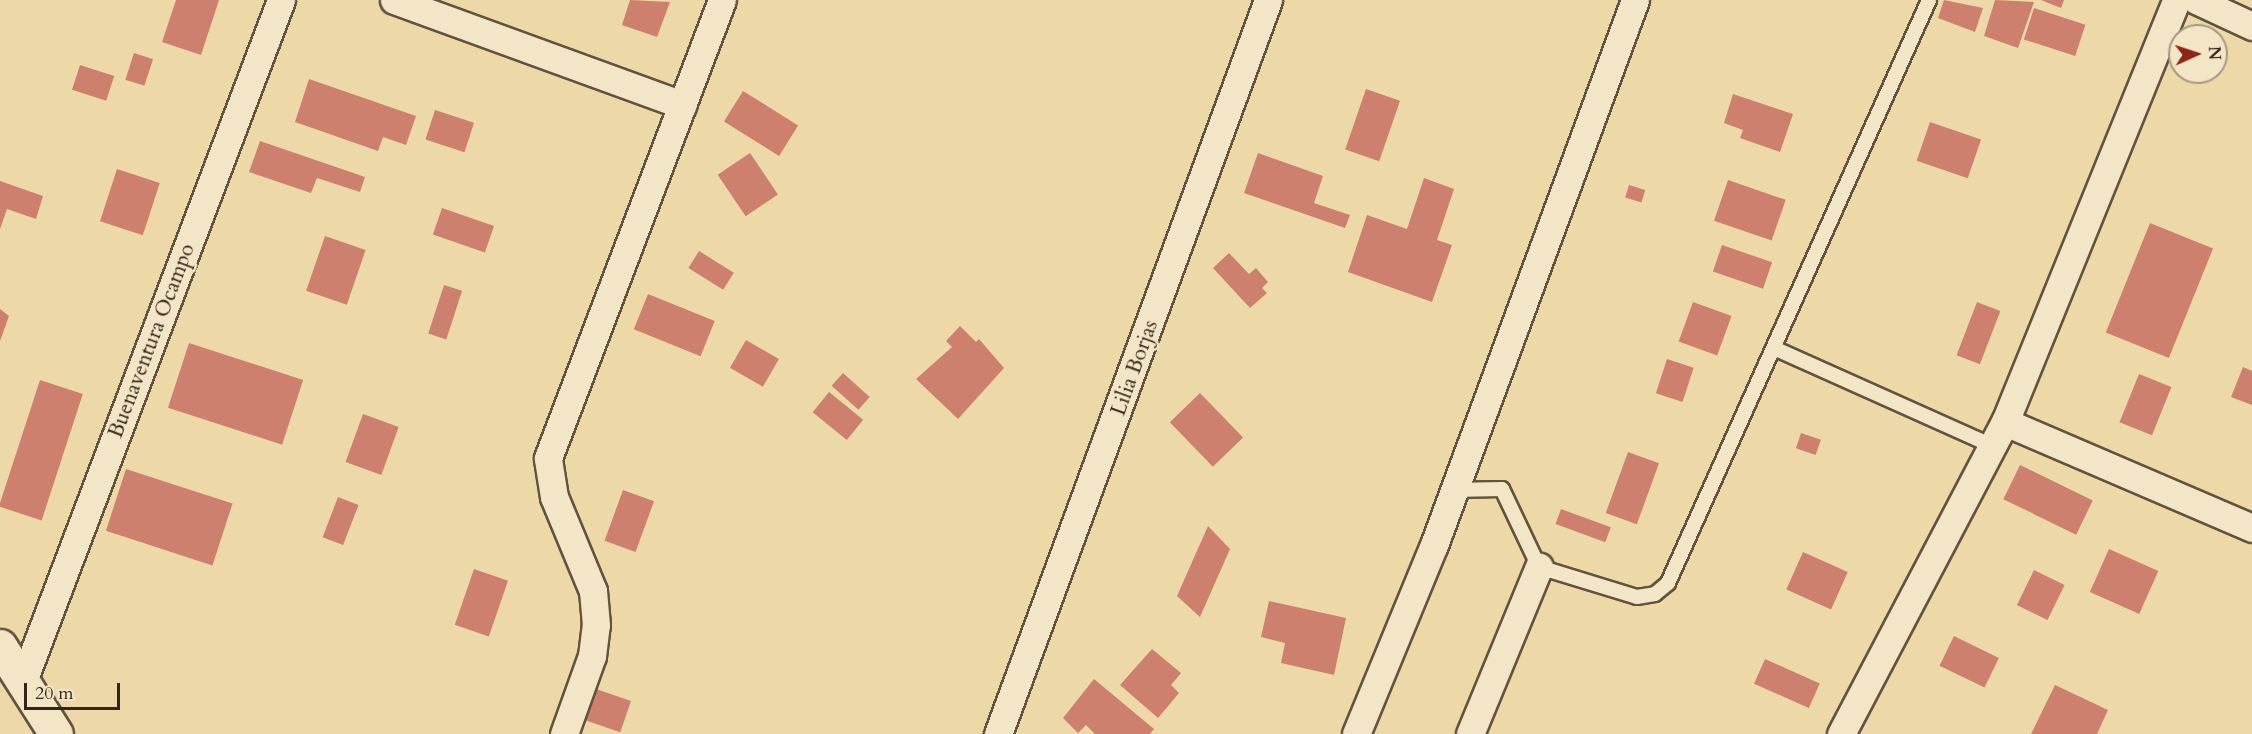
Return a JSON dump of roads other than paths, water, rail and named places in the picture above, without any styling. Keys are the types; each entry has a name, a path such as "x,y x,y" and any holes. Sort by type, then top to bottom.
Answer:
{"main road":[{"path":"0,646 56,734"}],"street":[{"name":"Buenaventura Ocampo","path":"23,681 281,0"},
{"path":"394,0 682,105"},
{"path":"564,734 592,656 596,625 593,591 554,497 548,458 722,0"},
{"name":"Lilia Borjas","path":"998,734 1268,0"},
{"path":"1356,734 1453,490 1635,0"},
{"path":"1842,734 2005,422 2176,0"},
{"path":"2196,0 2252,26"},
{"path":"2005,422 2252,528"},
{"path":"1470,734 1539,567"}],"lane":[{"path":"1453,490 1502,489 1539,567 1637,597 1655,594 1668,583 1776,350 1929,0"},
{"path":"1776,350 1993,446"}]}
